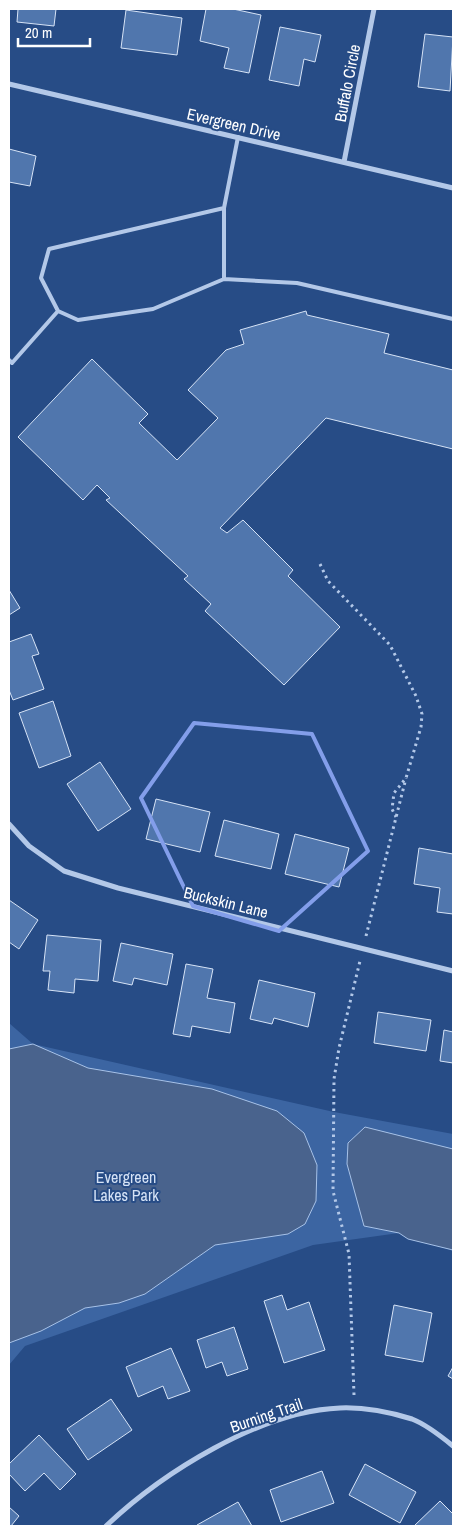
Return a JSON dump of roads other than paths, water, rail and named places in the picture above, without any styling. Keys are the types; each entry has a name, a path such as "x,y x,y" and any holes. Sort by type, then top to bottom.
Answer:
{"street":[{"name":"Buffalo Circle","path":"344,162 374,9"},
{"name":"Evergreen Drive","path":"9,84 453,188"},
{"name":"Buckskin Lane","path":"9,824 29,846 64,871 118,888 453,972"},
{"name":"Burning Trail","path":"106,1526 157,1483 189,1462 230,1441 293,1416 318,1410 354,1408 377,1410 414,1420 453,1446"}],"lane":[{"path":"224,279 224,208 238,137"},
{"path":"224,208 49,249 41,278 58,311 78,320 153,309 224,279 297,283 453,319"},
{"path":"9,360 12,362 58,311"}],"park label":[{"name":"Evergreen Lakes Park","path":"126,1186"}]}
